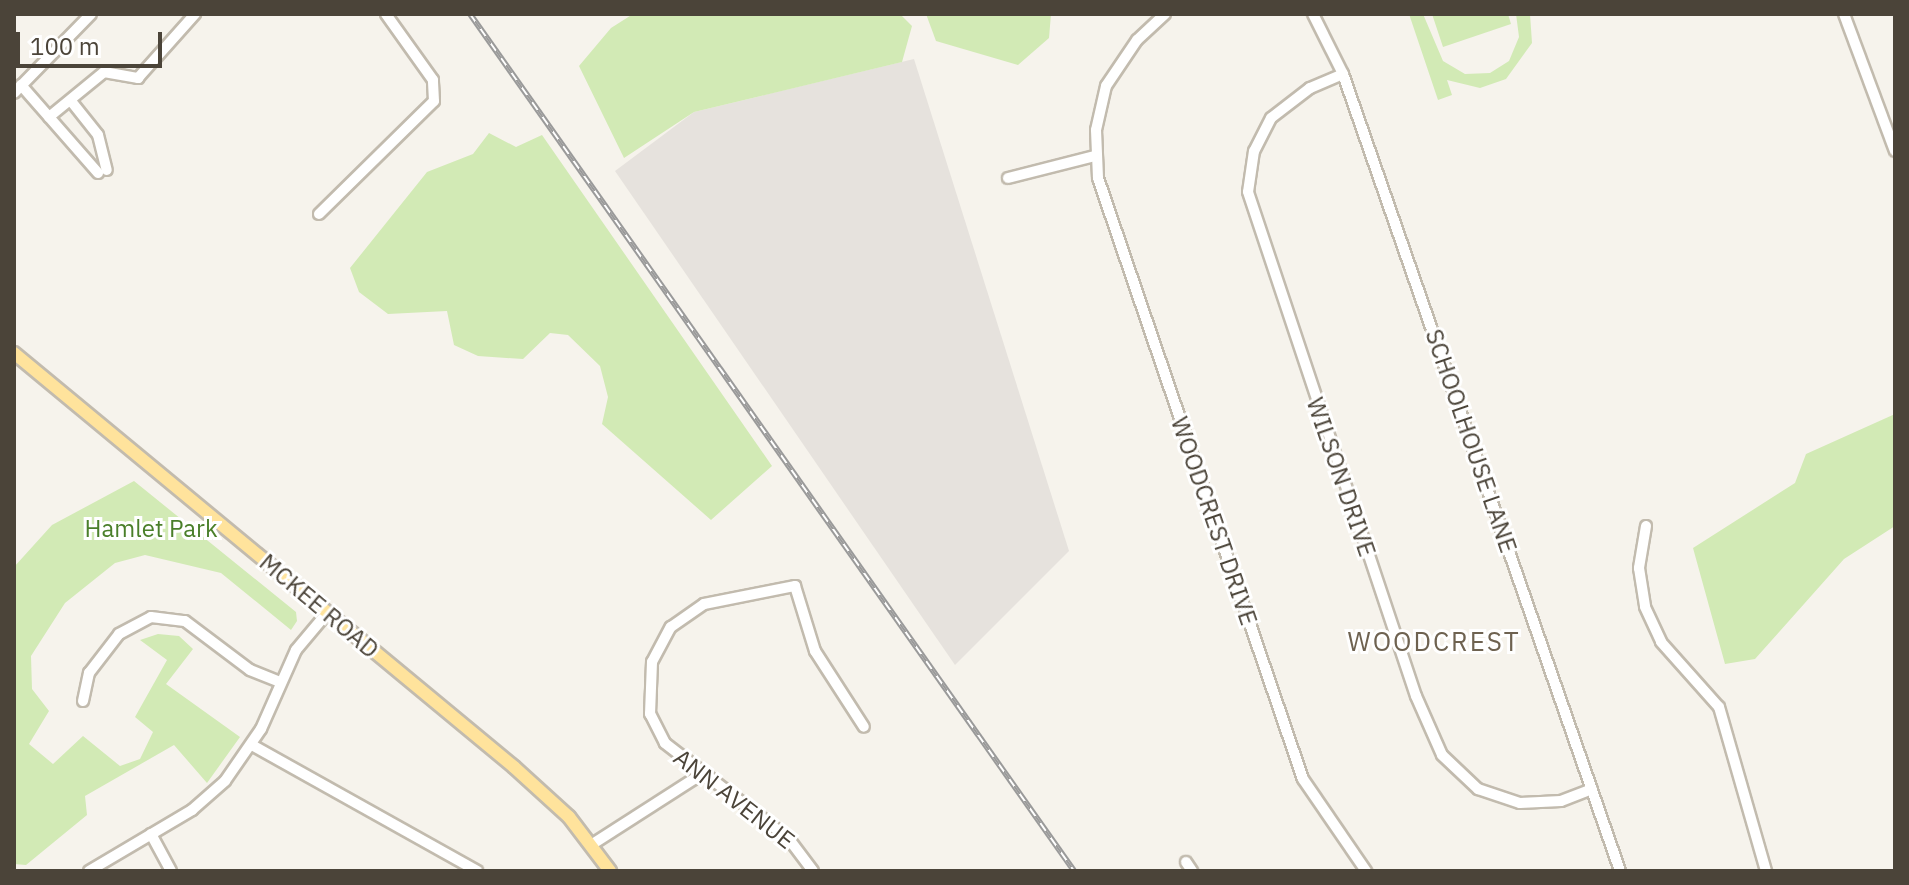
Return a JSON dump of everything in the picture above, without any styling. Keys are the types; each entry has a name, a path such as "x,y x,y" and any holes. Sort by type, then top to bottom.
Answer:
{"main road":[{"name":"MCKEE ROAD","path":"14,353 514,767 591,845 610,871"}],"street":[{"path":"71,101 98,135 103,171 18,89 91,14"},
{"path":"49,117 109,70 138,78 195,14"},
{"path":"319,214 434,101 433,80 386,14"},
{"name":"WOODCREST DRIVE","path":"1165,14 1137,40 1106,86 1095,156 1108,216 1303,779 1366,871"},
{"name":"SCHOOLHOUSE LANE","path":"1313,14 1343,74 1620,871"},
{"path":"1844,14 1895,151"},
{"name":"WILSON DRIVE","path":"1343,74 1310,88 1271,118 1254,151 1248,192 1416,696 1442,755 1478,789 1520,803 1561,801 1592,789"},
{"path":"1008,178 1095,156"},
{"path":"1646,526 1639,568 1645,607 1661,642 1719,707 1766,871"},
{"name":"ANN AVENUE","path":"813,871 789,839 665,743 653,724 648,683 657,650 671,627 704,604 795,586 815,651 864,727"},
{"path":"89,871 212,795 252,745 296,650 327,613"},
{"path":"83,701 89,673 119,634 151,617 185,621 250,670 280,682"},
{"path":"252,745 477,871"},
{"path":"591,845 703,773"},
{"path":"151,834 171,871"}],"shaded area":[{"path":"914,59 1069,551 955,665 615,171 694,112"}],"green space":[{"path":"633,14 900,14 912,26 902,62 694,112 624,158 579,66 611,28"},
{"path":"926,14 1051,14 1049,38 1018,65 936,41"},
{"path":"1409,14 1423,14 1443,61 1465,74 1490,73 1509,61 1519,37 1516,14 1530,14 1532,43 1506,79 1480,88 1447,80 1452,95 1438,100"},
{"path":"1432,14 1508,14 1511,24 1443,47"},
{"path":"489,133 516,147 542,135 772,466 711,520 602,424 608,397 600,366 568,335 550,333 523,359 478,356 454,345 447,311 388,314 359,292 350,268 427,172 473,154"},
{"path":"1895,414 1895,526 1844,559 1755,659 1725,664 1693,548 1795,483 1806,454"},
{"name":"Hamlet Park","path":"134,481 296,612 297,621 291,630 221,573 145,555 115,563 65,603 31,656 32,689 49,711 29,744 53,764 83,736 120,766 140,759 153,732 135,717 167,660 140,640 158,634 179,636 193,649 166,684 240,737 207,783 174,745 85,796 87,815 26,865 14,864 14,567 52,525"}],"railway":[{"path":"470,14 1074,871"}],"district":[{"name":"WOODCREST","path":"1434,642"}]}
